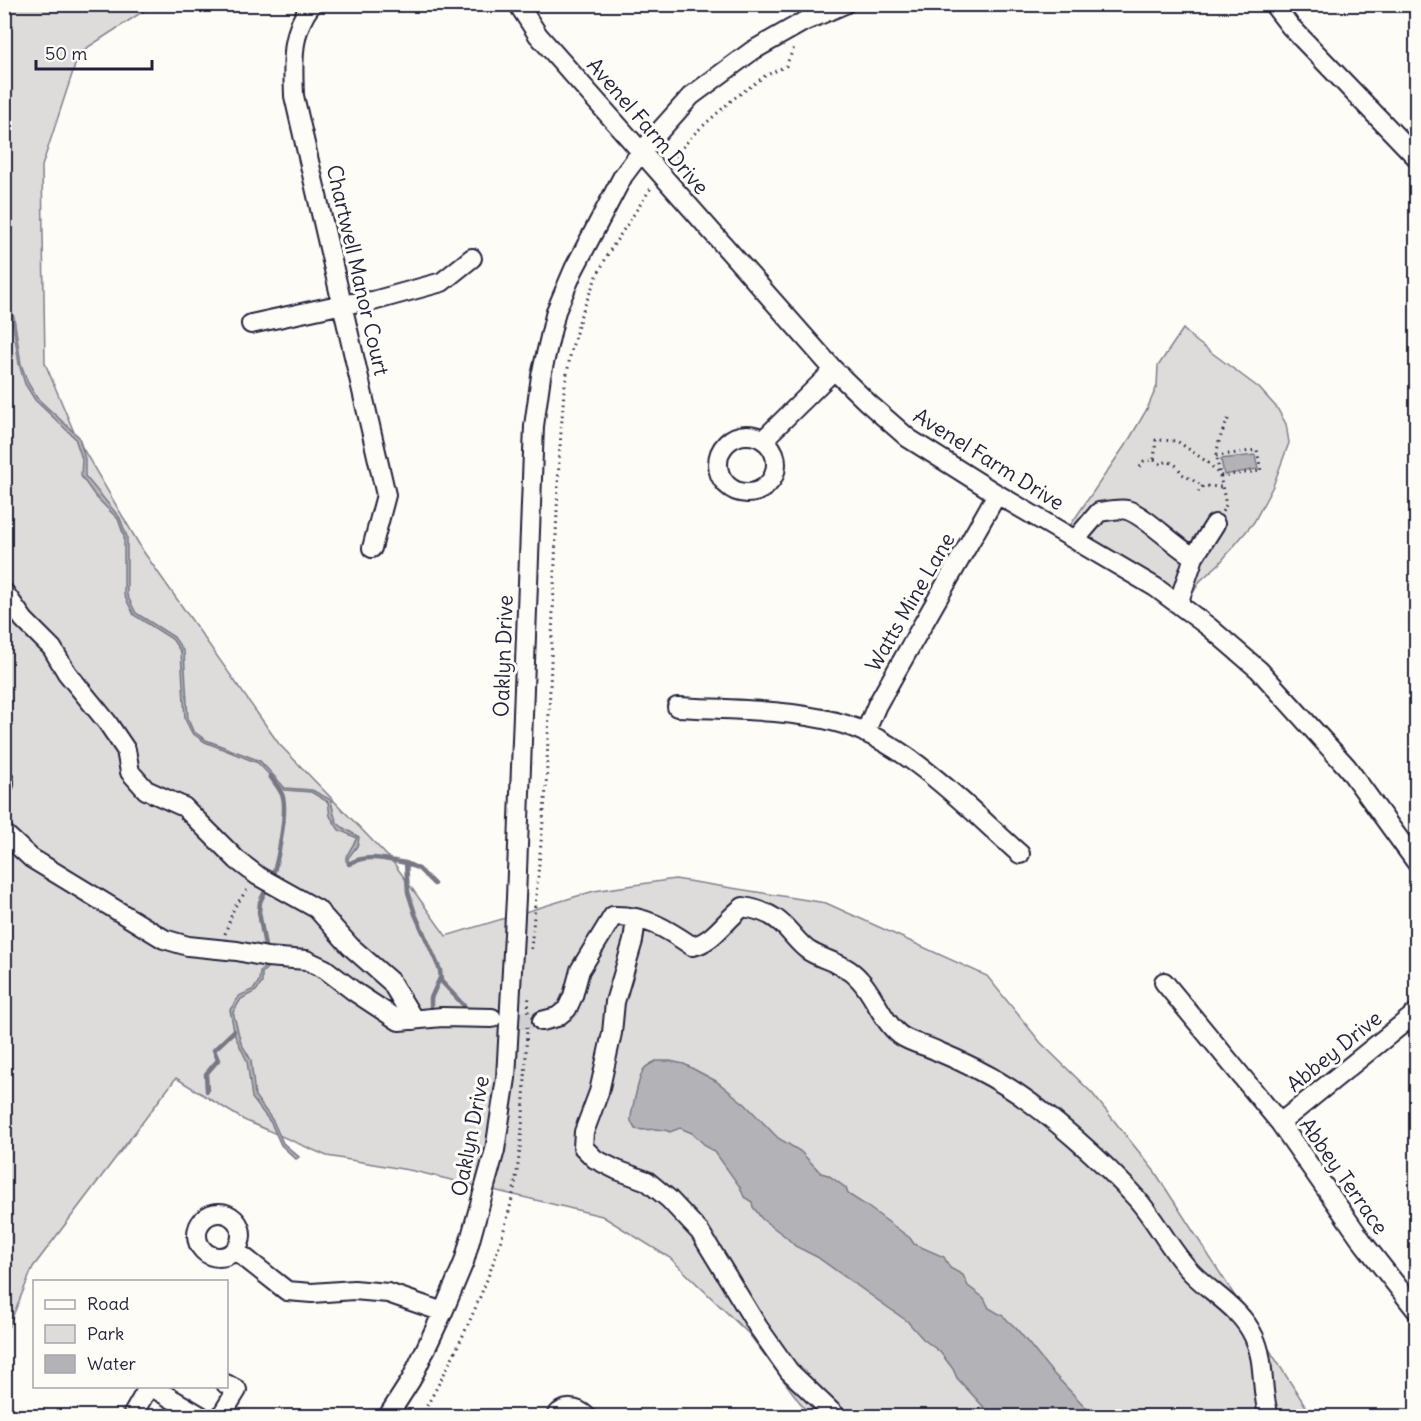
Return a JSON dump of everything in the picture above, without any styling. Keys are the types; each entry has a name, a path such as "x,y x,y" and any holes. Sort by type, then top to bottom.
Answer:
{"street":[{"name":"Chartwell Manor Court","path":"312,4 296,32 292,55 294,96 386,495 372,548"},
{"name":"Avenel Farm Drive","path":"518,4 538,35 834,370 867,402 908,438 997,494 1155,587 1209,627 1259,670 1347,767 1416,862"},
{"name":"Oaklyn Drive","path":"388,1416 411,1380 464,1262 495,1150 506,1078 516,898 534,426 541,376 556,310 574,269 623,176 641,152 692,96 753,51 808,20 845,4"},
{"path":"1274,4 1290,26 1416,157"},
{"path":"251,324 343,304 373,301 442,282 472,258"},
{"path":"763,440 834,370"},
{"name":"Watts Mine Lane","path":"865,733 877,705 997,494"},
{"path":"1075,540 1099,512 1126,509 1194,557"},
{"path":"1178,604 1194,557 1215,524"},
{"path":"4,592 24,620 52,648 67,673 107,722 126,750 130,772 146,790 184,807 237,860 258,876 317,909 350,946 391,982 414,1020"},
{"path":"677,707 791,714 838,722 865,733 888,743 944,786 1020,854"},
{"path":"4,832 31,858 164,939 188,946 306,960 325,969 399,1021 442,1017 492,1017"},
{"path":"532,1020 557,1017 567,1009 580,970 613,916 628,915 668,929 692,946 700,945 743,907 768,914 781,922 798,942 810,951 844,966 860,979 899,1034 911,1042 934,1049 981,1071 1007,1087 1092,1155 1137,1199 1190,1271 1226,1302 1254,1336 1262,1364 1263,1396 1269,1416"},
{"path":"636,919 633,941 615,1002 612,1033 599,1092 584,1132 583,1147 595,1159 647,1181 669,1199 700,1232 758,1327 789,1371 836,1416"},
{"name":"Abbey Terrace","path":"1164,982 1280,1123 1365,1245 1416,1310"},
{"name":"Abbey Drive","path":"1280,1123 1416,1013"},
{"path":"235,1251 287,1291 312,1293 354,1290 388,1293 443,1312"},
{"path":"221,1416 237,1390 228,1385"},
{"path":"132,1416 148,1388"},
{"path":"152,1388 201,1416"},
{"path":"556,1416 570,1408 586,1416"}],"path":[{"path":"531,954 546,789 559,460 564,391 580,315 609,252 661,174 693,135 733,99 765,76 786,66 808,20"},
{"path":"1215,524 1226,505 1216,456 1218,443 1229,417"},
{"path":"1154,460 1156,440 1177,441 1202,457 1220,476"},
{"path":"1216,456 1257,450 1261,471 1220,476"},
{"path":"1140,467 1144,461 1154,460 1161,464 1168,462 1177,466 1182,474 1203,486 1223,487"},
{"path":"1198,492 1203,486"},
{"path":"221,950 234,908 258,876"},
{"path":"421,1416 444,1374 472,1313 490,1270 507,1218 519,1152 532,1020 529,990"}],"green space":[{"path":"5,5 153,5 79,53 42,166 45,363 76,437 143,551 279,744 393,862 446,936 594,891 675,879 826,903 987,976 1041,1043 1092,1093 1155,1172 1312,1416 810,1416 749,1334 670,1258 602,1216 414,1171 327,1156 244,1120 176,1078 33,1267 5,1335"},
{"path":"1183,329 1259,388 1277,408 1286,424 1289,443 1273,486 1254,522 1219,564 1200,581 1186,605 1067,530 1130,438 1147,409 1157,386 1158,366"}],"water":[{"path":"5,302 14,317 21,364 28,383 37,398 79,437 85,459 85,476 120,518 127,537 127,595 136,613 174,637 184,652 188,719 193,731 206,740 260,761 285,788 312,790 331,800 336,821 359,837 358,845 348,858 349,864 346,857 357,838 339,830 330,816 328,802 311,792 284,790 258,763 205,742 192,733 185,719 181,652 172,639 134,615 124,595 124,536 118,519 95,496 81,476 82,459 75,438 35,400 25,384 19,364 12,317 5,307"},
{"path":"1255,455 1258,469 1224,475 1221,459"},
{"path":"267,964 269,966 262,973 262,983 256,991 241,999 233,1012 241,1043 251,1060 255,1096 273,1121 283,1143 299,1157 296,1159 281,1145 271,1123 252,1098 247,1061 235,1036 230,1010 239,996 254,989 259,981 260,972"},
{"path":"656,1061 684,1064 716,1081 745,1104 778,1138 800,1151 821,1173 828,1175 846,1188 848,1194 910,1238 914,1244 944,1257 950,1268 963,1275 968,1286 984,1298 989,1308 1003,1316 1016,1328 1051,1371 1094,1416 992,1416 957,1378 940,1352 923,1339 907,1321 817,1257 795,1246 762,1219 752,1202 744,1197 740,1187 715,1152 692,1133 680,1128 670,1132 661,1129 635,1129 631,1117 640,1078 645,1068"}],"waterway":[{"path":"270,776 281,792 284,804 281,837 272,877"},
{"path":"349,864 370,858 406,863 408,892 415,914 440,970 441,981 468,1010"},
{"path":"406,863 419,869 434,884"},
{"path":"266,952 259,912 260,902 268,885"},
{"path":"431,1010 431,998 440,978"},
{"path":"207,1091 206,1074 218,1060 214,1050 234,1031"}],"tunnel":[{"path":"494,1018 542,1021"}]}
